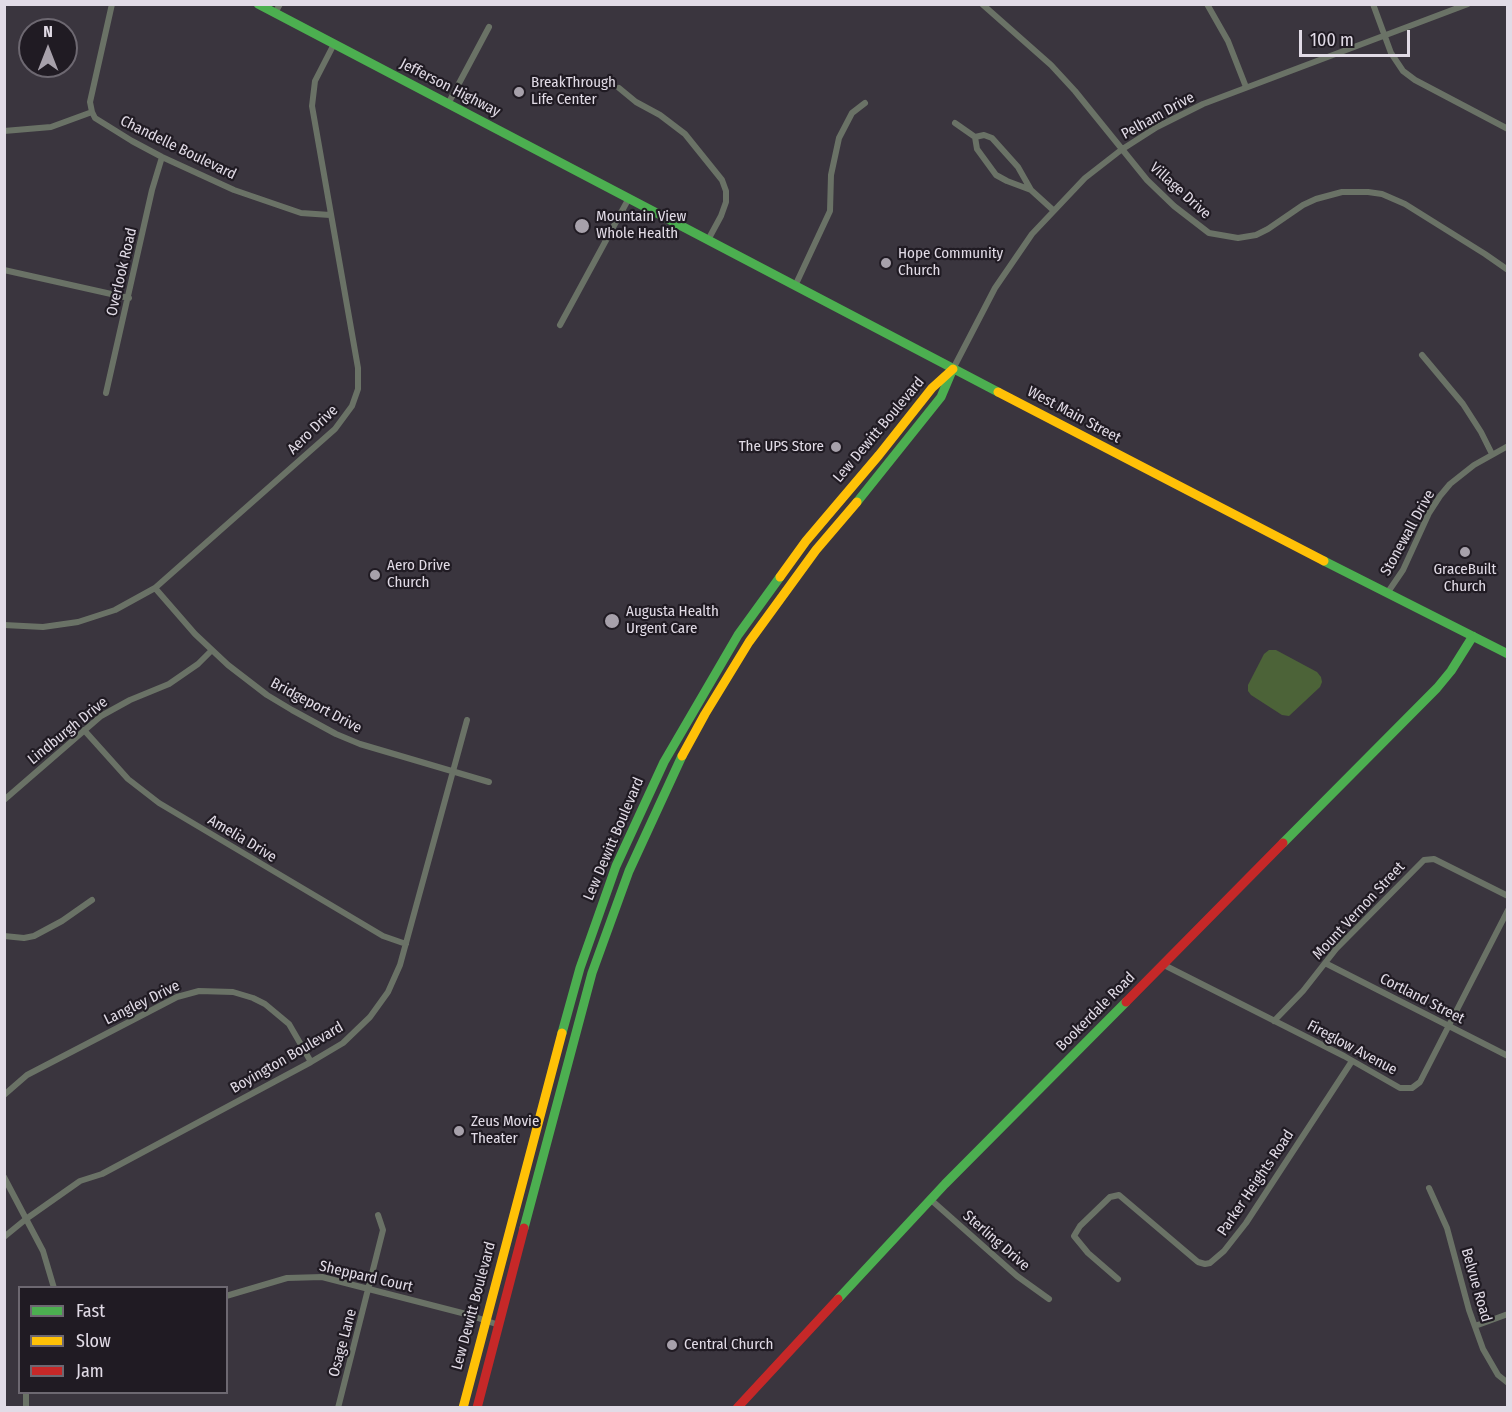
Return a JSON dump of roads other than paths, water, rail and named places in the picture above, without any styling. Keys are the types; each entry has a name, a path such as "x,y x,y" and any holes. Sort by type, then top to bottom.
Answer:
{"main road":[{"name":"Jefferson Highway","path":"258,4 278,9 334,44 629,198"},
{"name":"West Main Street","path":"629,198 1262,530 1508,654"},
{"name":"Lew Dewitt Boulevard","path":"463,1407 580,969 616,866 664,762 738,635 806,541 932,388 953,369"},
{"name":"Lew Dewitt Boulevard","path":"477,1407 592,973 629,871 676,768 705,714 749,642 816,550 889,464 941,397 953,369"},
{"name":"Bookerdale Road","path":"737,1407 930,1199 1443,682 1473,636"}],"street":[{"path":"4,131 51,127 92,112 90,102 112,4"},
{"name":"Village Drive","path":"982,4 1051,65 1147,180 1174,206 1209,233 1238,238 1256,235 1268,230 1303,205 1316,199 1342,192 1368,192 1382,194 1405,204 1508,270"},
{"path":"1207,4 1228,41 1246,87"},
{"path":"1373,4 1396,63 1411,78 1508,129"},
{"name":"Pelham Drive","path":"953,369 1004,273 1032,234 1085,178 1121,150 1180,115 1246,87 1468,4"},
{"path":"448,104 489,27"},
{"name":"Aero Drive","path":"4,625 43,627 78,622 115,610 155,588 335,429 352,406 358,389 358,368 312,106 316,78 334,44"},
{"path":"619,88 685,134 722,180 726,191 726,201 708,240"},
{"path":"795,286 830,211 831,175 839,138 852,113 865,103"},
{"name":"Chandelle Boulevard","path":"92,112 100,122 162,157 234,190 290,210 330,215"},
{"path":"955,123 975,136 984,135 992,138 1018,167 1031,190 1053,210"},
{"path":"975,136 977,149 996,175 1031,190"},
{"name":"Overlook Road","path":"106,393 152,190 162,157"},
{"path":"560,325 629,198"},
{"path":"4,270 129,298"},
{"path":"1422,355 1463,404 1492,454"},
{"path":"1505,447 1508,454"},
{"name":"Stonewall Drive","path":"1388,592 1403,570 1440,496 1462,474 1505,447"},
{"path":"155,588 212,650"},
{"name":"Lindburgh Drive","path":"4,800 84,730 114,708 163,687 186,674 212,650"},
{"name":"Bridgeport Drive","path":"212,650 267,695 323,727 360,744 489,782"},
{"name":"Boyington Boulevard","path":"4,1237 80,1181 102,1174 311,1062 343,1043 370,1017 388,992 406,944 467,720"},
{"name":"Amelia Drive","path":"84,730 128,778 159,803 383,936 406,944"},
{"name":"Mount Vernon Street","path":"1274,1021 1303,991 1336,949 1424,860 1434,859 1508,896"},
{"path":"4,936 24,938 34,936 62,921 92,900"},
{"name":"Fireglow Avenue","path":"1164,965 1401,1088 1412,1088 1420,1082 1508,910"},
{"name":"Cortland Street","path":"1325,963 1508,1056"},
{"path":"580,969 592,973"},
{"name":"Langley Drive","path":"4,1095 27,1075 177,997 199,991 232,992 265,1004 289,1024 311,1062"},
{"name":"Parker Heights Road","path":"1118,1280 1088,1253 1074,1236 1080,1226 1110,1197 1119,1195 1198,1262 1210,1263 1224,1251 1246,1223 1352,1061"},
{"path":"4,1177 43,1251 54,1286"},
{"name":"Belvue Road","path":"1429,1188 1447,1228 1475,1326 1498,1375 1508,1383"},
{"name":"Sterling Drive","path":"930,1199 1017,1276 1049,1299"},
{"name":"Osage Lane","path":"338,1407 370,1289 383,1230 378,1215"},
{"name":"Sheppard Court","path":"228,1295 287,1278 307,1276 331,1278 499,1325"},
{"path":"1475,1326 1508,1314"}],"place":[{"name":"BreakThrough Life Center","path":"519,92"},
{"name":"Mountain View Whole Health","path":"582,226"},
{"name":"Hope Community Church","path":"886,263"},
{"name":"The UPS Store","path":"836,447"},
{"name":"GraceBuilt Church","path":"1465,552"},
{"name":"Aero Drive Church","path":"375,575"},
{"name":"Augusta Health Urgent Care","path":"612,621"},
{"name":"Zeus Movie Theater","path":"459,1131"},
{"name":"Central Church","path":"672,1345"}]}
